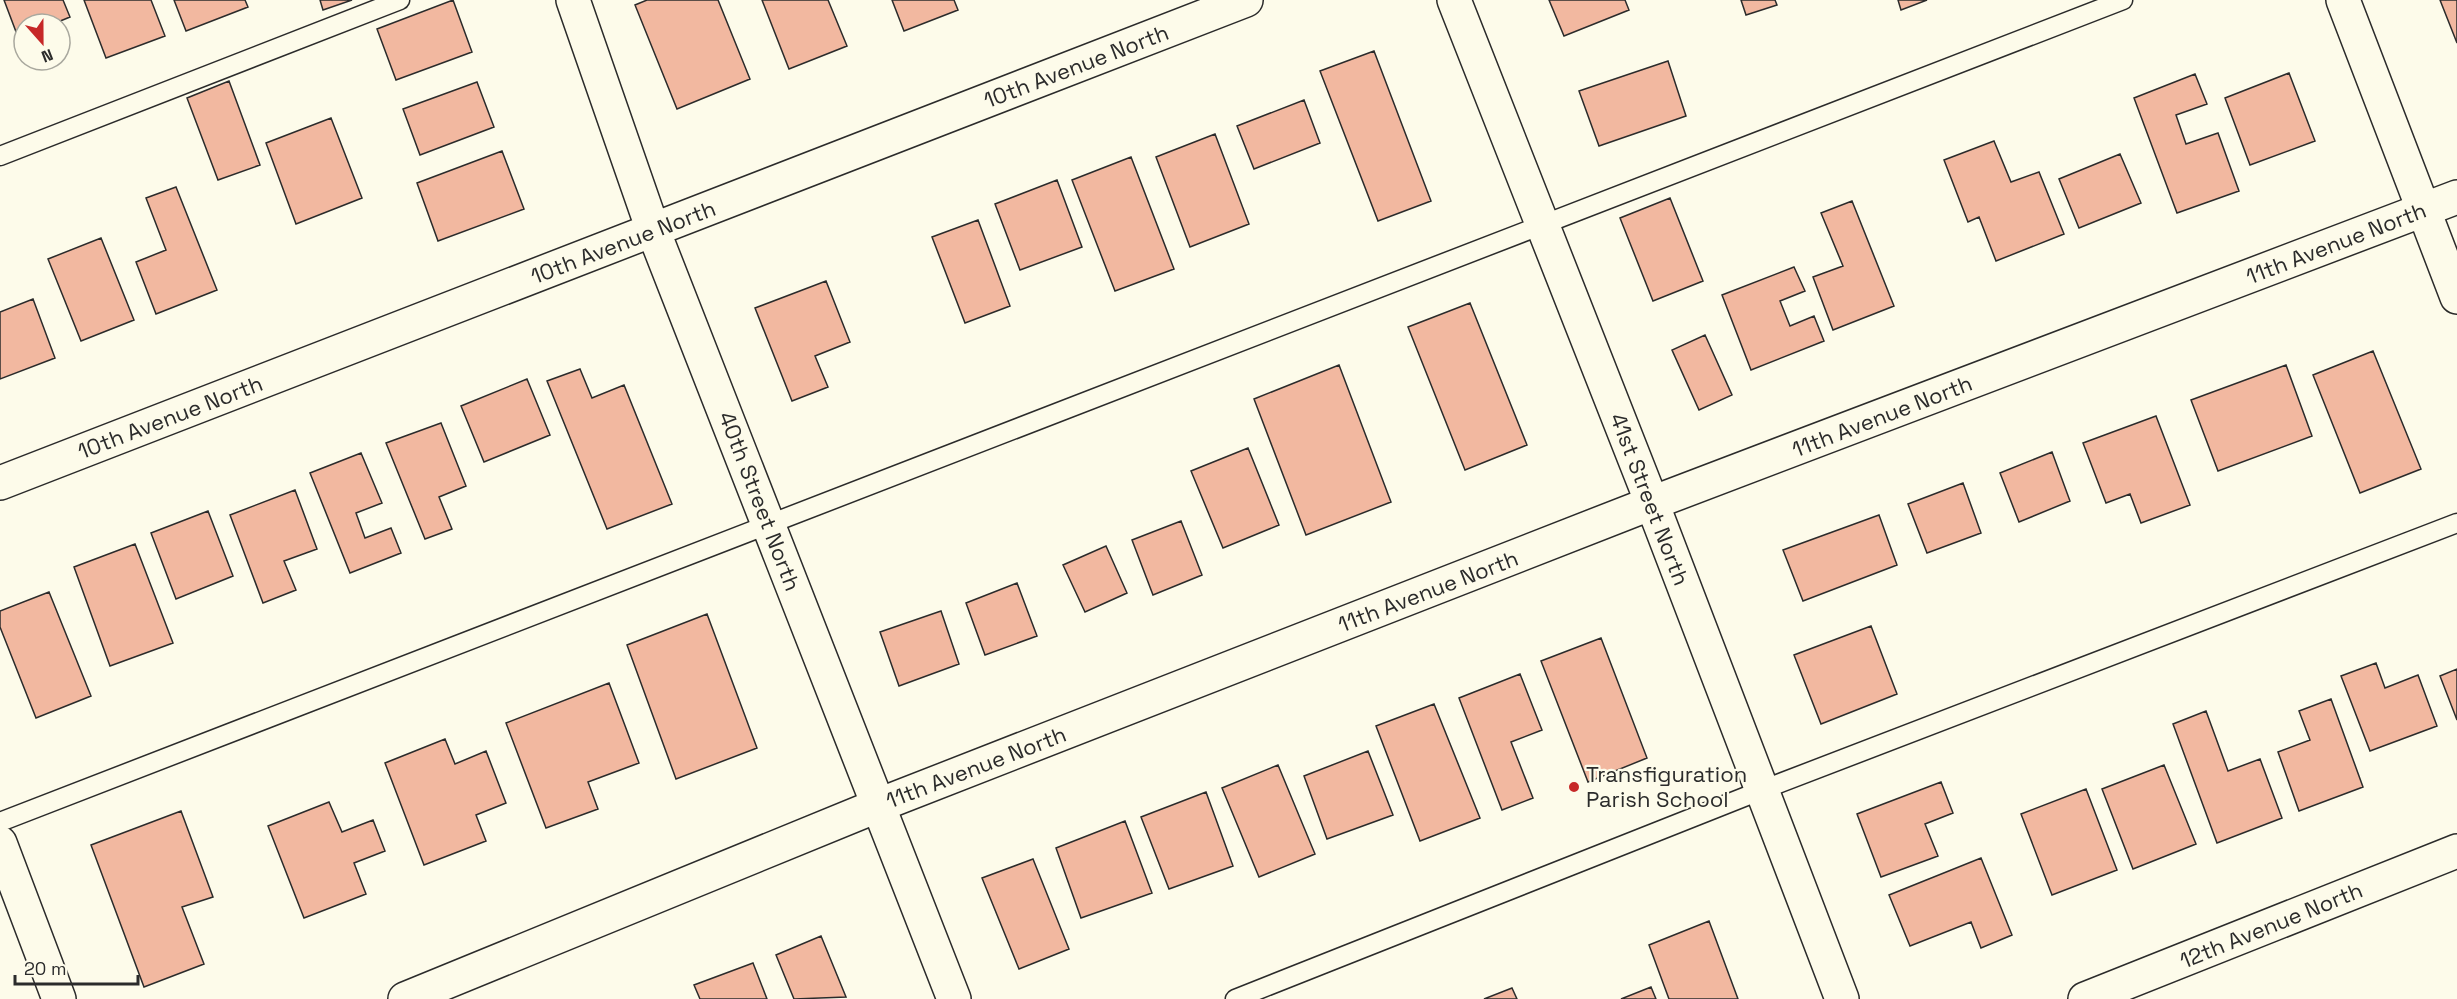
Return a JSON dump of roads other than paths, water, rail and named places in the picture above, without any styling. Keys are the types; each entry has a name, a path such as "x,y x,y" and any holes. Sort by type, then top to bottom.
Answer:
{"street":[{"name":"40th Street North","path":"573,0 653,230 954,999"},
{"name":"10th Avenue North","path":"0,483 1246,0"},
{"name":"41st Street North","path":"1454,0 1652,503 1842,999"},
{"path":"2343,0 2457,297"},
{"name":"11th Avenue North","path":"405,999 879,805 1652,503 2457,197"},
{"path":"0,843 59,999"},
{"name":"12th Avenue North","path":"2085,999 2457,851"}],"lane":[{"path":"0,156 400,0"},
{"path":"0,822 2123,0"},
{"path":"1235,999 1762,790 2457,523"}],"place":[{"name":"Transfiguration Parish School","path":"1574,787"}]}
